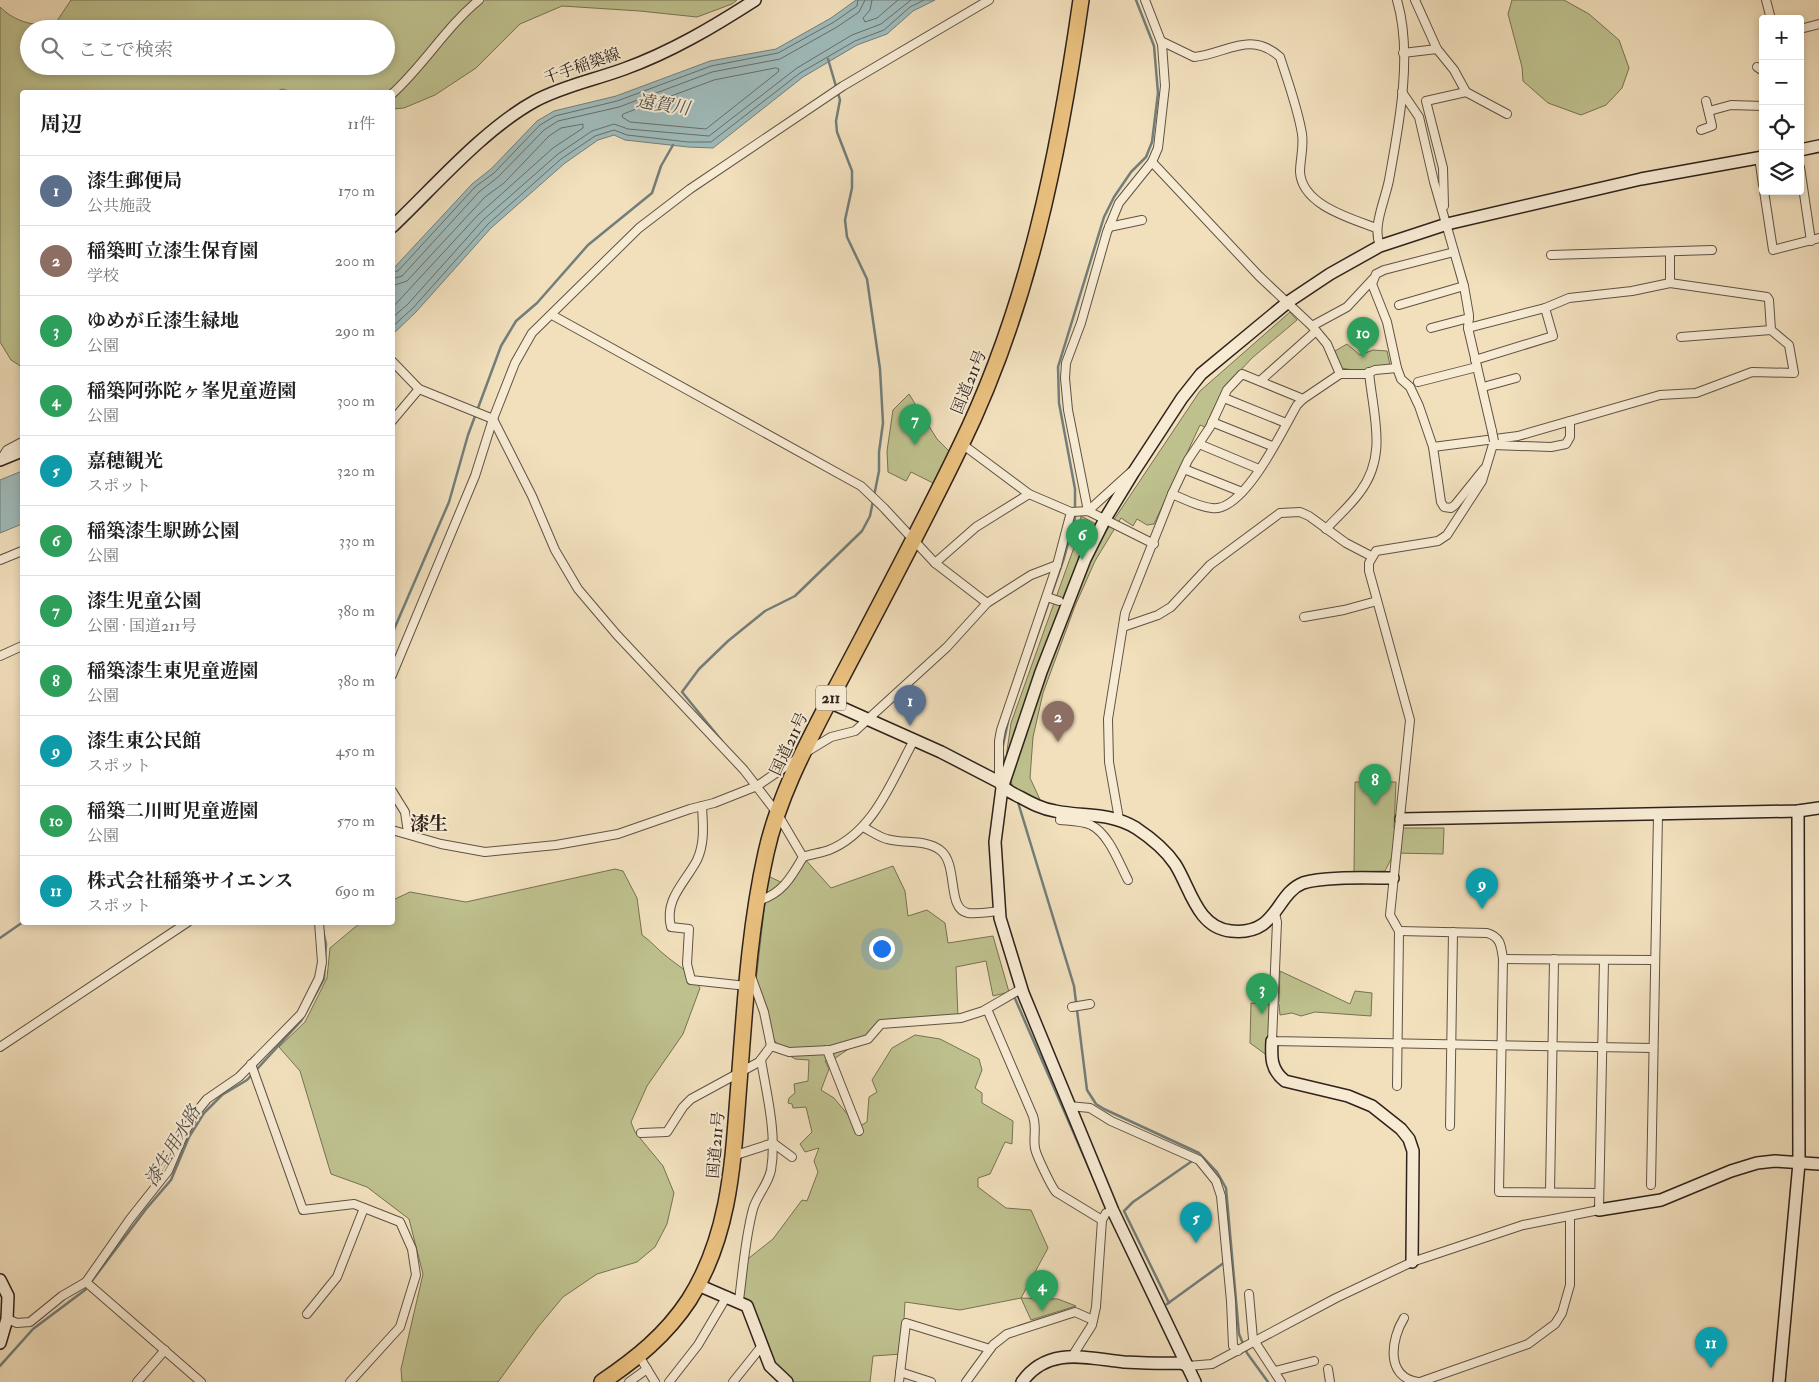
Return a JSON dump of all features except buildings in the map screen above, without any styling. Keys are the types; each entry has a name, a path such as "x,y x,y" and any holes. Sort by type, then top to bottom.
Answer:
{"highway":[{"name":"国道211号","path":"602,1382 643,1363 698,1285 722,1229 733,1156 752,926 766,850 777,813 801,756 962,444 998,357 1040,229 1054,163 1081,0"}],"street":[{"path":"395,91 424,63 446,34 479,0"},
{"name":"千手稲築線","path":"395,224 501,122 535,101 567,86 623,70 663,54 701,34 755,0"},
{"path":"395,669 475,476 493,420 524,344 639,228 690,188 843,86 989,0"},
{"path":"1088,511 1068,410 1064,378 1066,363 1118,203 1152,162 1158,148 1163,119 1164,86 1161,41 1145,0"},
{"path":"1380,246 1376,228 1381,216 1389,179 1402,92 1404,35 1397,1 1406,0"},
{"path":"1416,0 1437,49 1454,70 1466,92 1507,114"},
{"path":"1766,0 1770,15"},
{"path":"1804,28 1819,24"},
{"path":"1161,41 1194,57 1238,44 1265,47 1272,50 1280,57 1302,135 1301,180 1307,190 1322,204 1376,228"},
{"path":"1403,53 1437,49"},
{"path":"1396,1086 1400,931 1390,915 1410,720 1369,571 1371,556 1376,551 1384,548 1438,541 1447,536 1482,481 1494,443 1483,387 1468,328 1469,318 1464,286 1419,116 1402,92"},
{"path":"1444,213 1443,168 1426,101 1466,92"},
{"path":"1701,130 1712,126 1706,101"},
{"path":"1709,111 1731,105 1759,106"},
{"path":"1804,149 1819,146"},
{"path":"1001,785 1071,592 1105,519 1182,398 1201,374 1288,302 1330,274 1380,246 1447,224 1642,180 1759,157"},
{"path":"1152,162 1259,276 1314,329 1327,344 1340,374"},
{"path":"1765,195 1773,250 1815,239 1804,186"},
{"path":"1109,227 1142,220"},
{"path":"1551,255 1712,250"},
{"path":"1260,382 1314,329 1347,307 1376,274 1384,270 1454,252"},
{"path":"1670,252 1670,283"},
{"path":"1373,279 1372,284 1387,322 1397,368 1401,379 1410,387 1419,406 1432,447 1441,502 1448,509 1455,505 1488,465"},
{"path":"1468,328 1545,308 1569,298 1632,291 1670,283 1767,297 1769,300 1771,330"},
{"path":"1399,306 1464,286"},
{"path":"1418,382 1553,336 1545,308"},
{"path":"552,315 861,486 935,563 987,604"},
{"path":"1431,328 1469,318"},
{"path":"1432,447 1518,436 1660,395 1696,393 1752,372 1794,373 1789,345 1771,330 1681,337"},
{"path":"395,363 419,389 493,420 532,496 555,550 578,589 617,635 702,723 757,786 777,813 803,857"},
{"path":"1172,494 1212,508 1224,506 1242,492 1259,469 1297,405 1303,399 1340,374 1397,368"},
{"path":"1326,529 1360,493 1375,465 1378,434 1369,372"},
{"path":"1119,819 1109,762 1108,719 1125,613 1154,544 1172,494 1224,398 1242,374 1303,399"},
{"path":"1483,387 1516,378"},
{"path":"395,417 419,389"},
{"path":"1224,398 1286,423"},
{"path":"1494,443 1551,447 1566,444 1570,437 1570,421"},
{"path":"1212,422 1272,446"},
{"path":"0,458 7,450 20,443"},
{"path":"962,444 1029,494 1071,512 1088,511 1154,544"},
{"path":"1199,444 1259,469"},
{"path":"0,458 20,451"},
{"path":"1088,511 1138,465"},
{"path":"1184,469 1242,492"},
{"path":"935,563 976,527 1029,494"},
{"path":"1071,512 1057,566 998,741 1001,785 995,842 999,911 1021,989 1069,1106 1113,1211 1195,1382"},
{"path":"1123,627 1158,615 1171,607 1179,601 1210,565 1280,513 1300,512 1309,516 1326,529 1371,556"},
{"path":"0,560 20,552"},
{"path":"395,831 441,844 485,852 556,845 618,834 757,786 831,737 855,731 947,647 987,604 1031,575 1057,566"},
{"path":"1050,598 1059,600"},
{"path":"1304,617 1344,610 1377,601"},
{"path":"0,656 20,647"},
{"path":"829,702 914,740 1037,806 1061,812 1101,815 1119,819 1135,828 1166,852 1175,865 1195,904 1211,924 1229,931 1244,932 1266,922 1300,884 1313,880 1394,878"},
{"path":"756,901 770,898 781,889 791,878 803,857 828,850 845,842 863,827 874,814 914,740"},
{"path":"395,796 405,812 408,833"},
{"path":"702,806 704,839 697,860 670,901 669,918 672,927 689,929 687,964 690,980 747,986"},
{"path":"1401,819 1658,815 1798,811 1819,808"},
{"path":"1779,1382 1799,1163 1798,811"},
{"path":"1061,812 1060,820 1092,826 1099,832 1128,880"},
{"path":"1651,1185 1652,1048 1658,815"},
{"path":"863,827 888,840 936,847 946,856 952,874 956,905 968,913 999,911"},
{"path":"1275,913 1277,922 1272,1041 1273,1067 1285,1081 1362,1100 1401,1129 1408,1139 1412,1151 1412,1262"},
{"path":"0,1047 183,925"},
{"path":"7,1319 17,1323 30,1322 62,1296 86,1282 130,1219 168,1171 194,1114 207,1099 239,1076 301,1014 319,978 322,962 319,925"},
{"path":"1400,931 1494,935 1501,942 1503,959 1499,1192 1599,1193"},
{"path":"1450,1126 1452,932"},
{"path":"1503,959 1654,960"},
{"path":"1550,1192 1554,959"},
{"path":"1599,1210 1604,960"},
{"path":"641,1133 667,1132 683,1107 691,1099 740,1074 761,1060 771,1046 764,1012 748,970"},
{"path":"771,1046 789,1052 827,1050 868,1039 880,1024 961,1018 987,1009 1021,989"},
{"path":"1072,1007 1090,1004"},
{"path":"987,1009 1037,1127 1035,1147 1047,1173 1050,1186 1056,1192 1102,1220"},
{"path":"1272,1041 1652,1048"},
{"path":"827,1050 859,1131"},
{"path":"739,1300 746,1240 754,1207 770,1172 773,1143 761,1060"},
{"path":"250,1064 303,1210 354,1204 400,1222 412,1249 416,1275 400,1327 350,1382"},
{"path":"1069,1106 1090,1108 1111,1121 1199,1160 1216,1182 1221,1196 1232,1301 1233,1346 1238,1351"},
{"path":"733,1156 773,1143"},
{"path":"773,1143 792,1158"},
{"path":"1022,1382 1030,1370 1052,1360 1073,1355 1126,1362 1182,1363 1188,1366 1212,1364 1336,1298 1412,1262 1522,1225 1660,1200 1744,1166 1775,1161 1819,1164"},
{"path":"307,1314 338,1277 364,1208"},
{"path":"1073,1355 1084,1340 1093,1320 1096,1307 1102,1220 1106,1213 1113,1211"},
{"path":"1404,1318 1398,1328 1393,1356 1398,1370 1404,1377 1419,1382 1528,1344 1554,1324 1562,1313 1570,1285 1570,1217"},
{"path":"0,1280 8,1296 7,1319 0,1343"},
{"path":"86,1282 201,1382"},
{"path":"698,1285 739,1300 747,1306 751,1312 761,1347 770,1366 787,1382"},
{"path":"1249,1294 1253,1339 1281,1382"},
{"path":"669,1382 698,1345 727,1296"},
{"path":"966,1382 990,1349 1006,1334 1075,1312 1093,1320"},
{"path":"899,1382 906,1323 990,1349"},
{"path":"733,1382 761,1347"},
{"path":"137,1382 165,1350"},
{"path":"1274,1372 1314,1361"},
{"path":"629,1382 643,1363 655,1382"},
{"path":"1328,1369 1330,1382"},
{"path":"900,1372 931,1382"}],"green space":[{"path":"71,0 737,0 732,4 697,17 562,6 520,24 476,68 435,95 404,108 395,109 395,90 20,90 20,366 11,360 0,342 0,7 19,20 20,75 395,75 395,20 58,20"},
{"path":"1512,0 1564,0 1589,14 1619,40 1629,68 1622,88 1606,105 1581,115 1548,103 1523,81 1522,67 1508,14"},
{"path":"1290,312 1297,320 1252,358 1223,389 1205,427 1200,425 1154,524 1147,525 1137,519 1133,526 1121,518 1095,561 1075,606 1043,693 1033,737 1030,778 1043,806 1014,792 1005,765 1011,723 1077,539 1081,516 1107,530 1200,391"},
{"path":"1347,344 1360,355 1373,350 1387,351 1390,365 1359,371 1341,368 1335,351"},
{"path":"909,394 937,439 952,454 937,485 911,472 906,481 888,472 887,451 893,410"},
{"path":"1355,782 1396,782 1394,828 1444,828 1443,854 1394,853 1385,871 1354,872"},
{"path":"803,857 831,888 893,866 905,891 908,916 927,910 945,923 948,943 993,936 1009,992 993,996 986,961 956,967 958,1018 888,1022 831,1061 825,1061 829,1069 821,1090 834,1098 858,1127 867,1122 869,1097 877,1092 872,1080 892,1048 915,1035 940,1039 979,1059 982,1070 975,1088 982,1093 982,1103 1013,1121 1012,1144 1005,1142 990,1174 978,1178 978,1187 1006,1208 1031,1210 1048,1248 1021,1298 960,1310 905,1302 902,1354 873,1356 870,1382 787,1382 776,1374 739,1300 744,1262 773,1239 802,1200 807,1201 818,1172 814,1161 819,1148 805,1152 800,1144 812,1132 806,1107 793,1108 792,1104 788,1103 789,1098 795,1093 794,1084 808,1081 809,1060 795,1059 782,1051 770,1034 756,981 768,876 785,884"},
{"path":"615,869 623,871 637,898 642,935 688,973 700,988 683,1034 647,1086 631,1122 635,1132 663,1166 674,1193 667,1224 655,1247 637,1262 597,1274 563,1297 538,1327 498,1382 402,1382 401,1369 423,1274 409,1219 367,1187 331,1174 300,1071 279,1047 305,1022 327,978 330,948 358,925 395,925 395,899 410,892 466,902"},
{"path":"1280,971 1350,1004 1355,991 1372,993 1371,1016 1315,1012 1301,1016 1292,1013 1280,1015 1279,1004 1273,1007 1272,1059 1250,1043 1251,1003 1273,1005 1279,1002"},
{"path":"1021,1298 1058,1299 1076,1306 1031,1320"}],"water":[{"name":"遠賀川","path":"856,0 935,0 913,11 887,34 857,45 803,77 713,148 625,140 614,135 598,140 565,163 491,228 416,312 395,332 395,267 472,184 491,169 537,121 554,111 616,96 710,61 776,49 831,18"},
{"path":"20,472 20,525 0,533 0,480"}],"waterway":[{"path":"1018,691 1064,558 1075,518 1075,489 1059,403 1058,367 1104,217 1114,197 1131,172 1146,157 1152,142 1158,93 1154,46 1136,0"},
{"path":"828,59 840,100 836,121 837,132 852,171 852,188 845,220 847,237 867,279 880,369 883,423 879,452 879,471 874,496"},
{"path":"395,627 449,502 468,435 501,346 516,321 537,303 588,245 652,193 661,166 673,145"},
{"path":"722,741 682,692 699,669 728,641 765,611 795,596 862,531 870,516 873,501"},
{"path":"1005,766 1002,750 1009,717"},
{"path":"1009,778 1013,789"},
{"path":"1017,799 1074,986 1087,1090 1096,1104 1199,1153 1217,1172 1226,1188 1239,1334 1247,1353 1268,1382"},
{"path":"0,938 20,924"},
{"name":"漆生用水路","path":"0,1366 33,1329 85,1290 146,1209 171,1180 189,1137 204,1113 222,1095 247,1080 301,1021 324,979 326,944 322,926"},
{"path":"1013,994 1096,1184"},
{"path":"1169,1303 1124,1211 1133,1202 1195,1159"},
{"path":"1167,1304 1225,1262"}],"place":[{"name":"稲築二川町児童遊園","path":"1363,358"},
{"name":"漆生児童公園","path":"915,445"},
{"name":"稲築漆生駅跡公園","path":"1082,560"},
{"name":"漆生郵便局","path":"910,726"},
{"name":"稲築町立漆生保育園","path":"1058,742"},
{"name":"稲築漆生東児童遊園","path":"1375,805"},
{"name":"漆生東公民館","path":"1482,909"},
{"name":"ゆめが丘漆生緑地","path":"1262,1014"},
{"name":"嘉穂観光","path":"1196,1243"},
{"name":"稲築阿弥陀ヶ峯児童遊園","path":"1042,1311"},
{"name":"株式会社稲築サイエンス","path":"1711,1368"}],"district":[{"name":"漆生","path":"429,824"}]}
